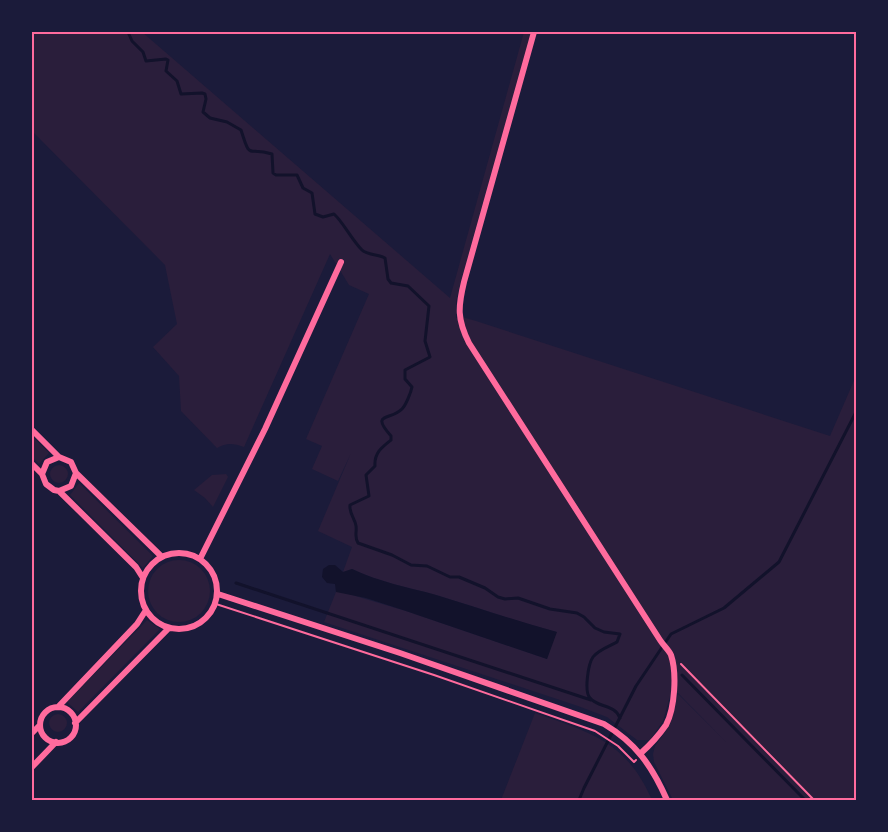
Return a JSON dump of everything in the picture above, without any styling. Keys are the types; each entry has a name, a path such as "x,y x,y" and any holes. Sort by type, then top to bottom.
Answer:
{"street":[{"path":"534,32 464,282 459,303 460,321 475,352 671,654 674,698 667,723 653,742 641,753"},
{"path":"200,559 266,429 341,262"},
{"path":"32,430 59,457 71,462 76,473 162,557"},
{"path":"42,474 47,462 59,457"},
{"path":"32,464 42,474 46,484 54,490 71,486 76,473"},
{"path":"59,490 136,567 143,578"},
{"path":"181,553 200,559 210,568 216,580 218,594 216,604 207,619 195,627 182,630 169,628 155,621 146,610 141,589 143,578 151,565 162,557 181,553"},
{"path":"218,594 400,653 604,724 624,737 641,753 660,784 667,801"},
{"path":"58,706 137,624 146,610"},
{"path":"75,723 169,628"},
{"path":"32,733 40,725 43,714 52,707 58,706 70,712 75,723 75,729 68,739 56,742 32,767"},
{"path":"40,725 44,737 56,742"}],"path":[{"path":"216,604 422,671 599,733 618,746"},
{"path":"671,654 814,801"}],"shaded area":[{"path":"32,32 142,32 450,298 524,32 531,32 461,281 456,302 456,318 462,317 476,321 830,436 856,376 856,800 673,800 654,762 653,754 655,746 668,728 678,694 727,743 678,693 671,693 663,721 650,740 637,740 607,717 578,706 324,622 336,592 342,592 406,611 547,659 556,632 383,581 352,569 343,572 352,547 318,531 351,453 338,481 312,469 322,446 306,439 369,294 349,285 330,254 244,447 230,444 217,448 181,411 179,376 153,347 177,324 165,265 32,131"},
{"path":"32,436 49,453 39,464 32,457"},
{"path":"59,465 65,468 68,474 65,480 59,483 53,480 50,474 53,468"},
{"path":"226,474 228,477 213,507 194,490 212,475"},
{"path":"79,483 153,556 143,568 70,495"},
{"path":"173,560 185,560 201,569 208,579 210,591 208,603 201,613 185,622 173,622 162,617 153,608 148,597 148,585 153,574 162,565"},
{"path":"329,565 335,565 343,572 352,569 383,581 557,632 547,659 366,598 336,592 335,584 327,583 322,577 323,569"},
{"path":"147,620 160,629 78,712 67,702"},
{"path":"535,713 605,742 631,764 652,800 501,800"},
{"path":"58,714 64,717 67,723 64,729 58,732 52,729 49,723 52,717"}],"waterway":[{"path":"128,32 132,41 143,52 146,61 168,60 166,71 177,81 181,94 205,94 203,112 210,118 227,122 241,130 249,150 272,154 273,173 297,175 303,188 312,193 315,214 323,217 334,214 362,250 385,258 388,279 391,283 408,286 429,306 425,341 430,357 405,370 405,379 412,387 402,409 382,420 391,440 379,451 375,466 366,475 369,496 350,505 358,543 392,555 411,565 427,566 450,577 459,577 485,588 498,597 518,598 550,609 577,613 595,628 620,634 617,642 593,657 587,678 590,698 614,710 620,718"},
{"path":"579,800 636,686 671,634 724,608 779,562 856,412"},
{"path":"236,583 591,700"},
{"path":"682,675 805,800"}]}
